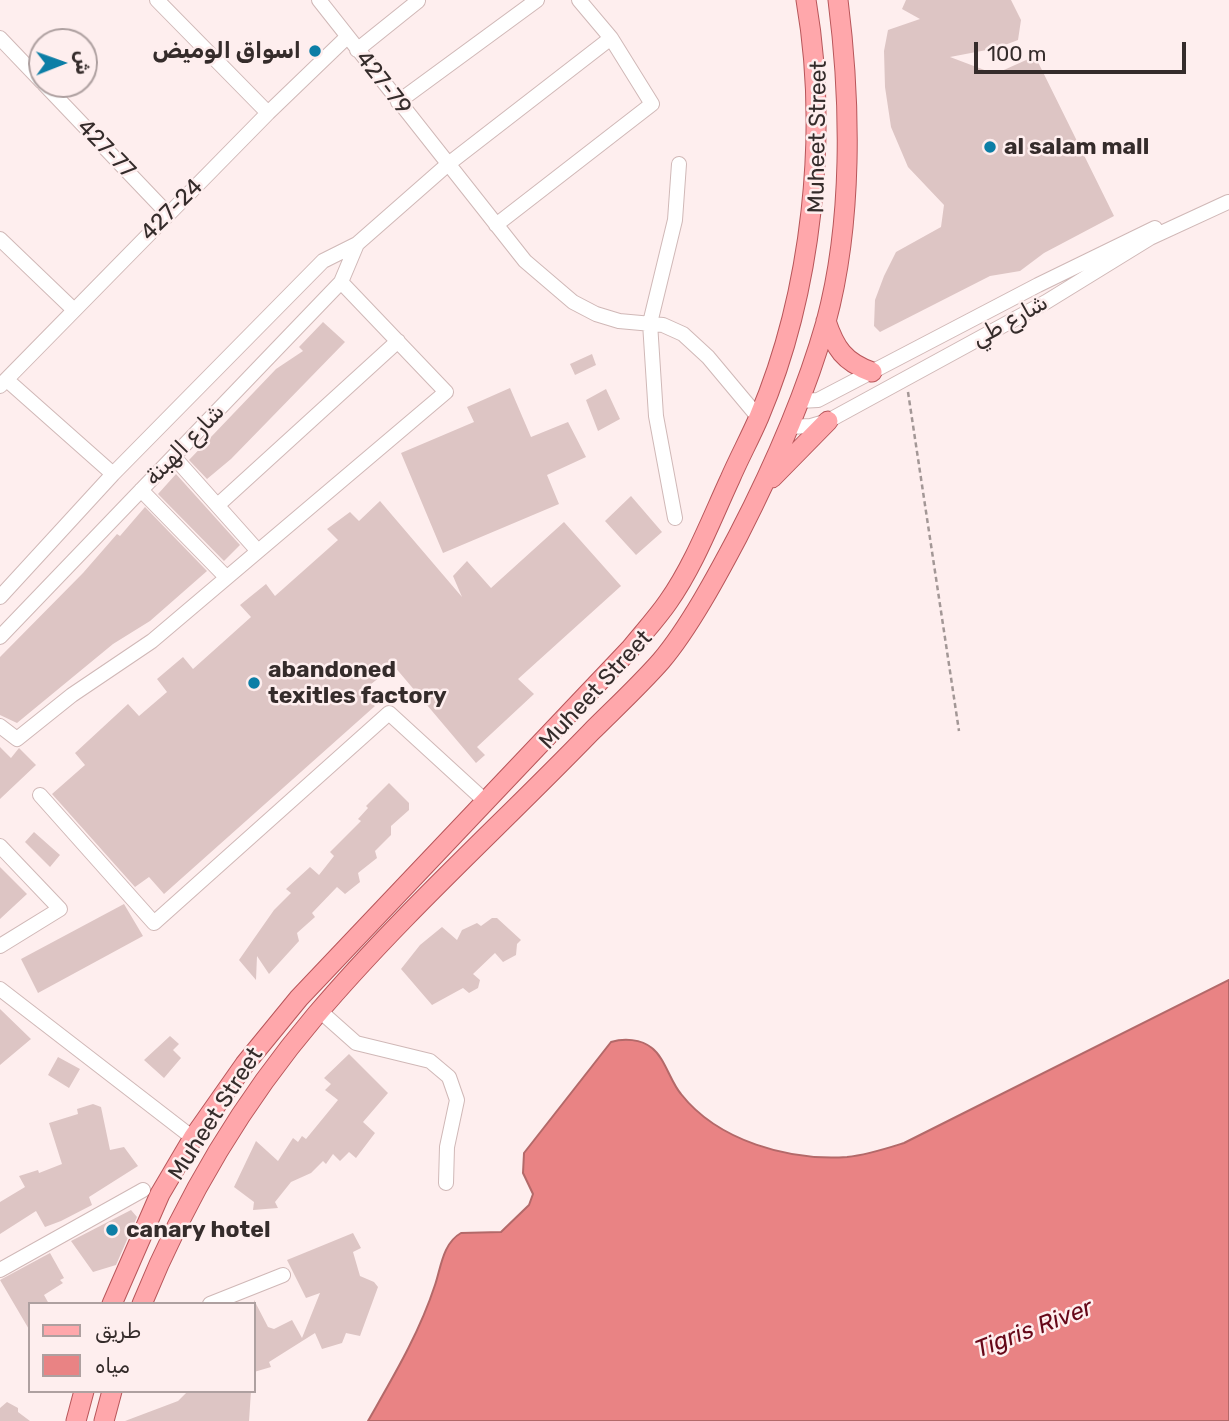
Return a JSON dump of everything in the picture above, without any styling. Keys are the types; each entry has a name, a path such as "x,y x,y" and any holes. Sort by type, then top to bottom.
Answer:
{"main road":[{"name":"Muheet Street","path":"113,1302 160,1194 193,1138 245,1065 299,998 631,648 668,602 698,548 755,424 774,373 807,241 816,121 815,60 806,0"},
{"name":"Muheet Street","path":"143,1302 183,1209 220,1144 320,1011 663,658 722,567 762,489 799,401 826,321 839,245 847,152 844,49 838,0"},
{"path":"826,321 842,356 853,365 872,372"},
{"path":"774,373 787,383 805,382"},
{"path":"774,373 774,405 788,427"},
{"path":"779,447 770,433 755,424 774,405 799,401"},
{"path":"762,489 828,421"},
{"path":"76,1421 83,1393"},
{"path":"103,1421 111,1393"}],"street":[{"path":"157,0 268,113"},
{"name":"427-79","path":"319,0 525,261 573,302 618,321 650,323 674,329 695,344 755,424"},
{"path":"398,102 537,0"},
{"path":"496,225 652,104 611,38 579,0"},
{"path":"357,50 418,1"},
{"name":"427-24","path":"3,383 268,113 347,37"},
{"name":"427-77","path":"0,38 28,67"},
{"name":"شارع الهبنة","path":"0,597 113,474 323,261 357,244 447,165 611,38"},
{"name":"427-77","path":"57,98 168,214"},
{"path":"675,517 656,416 650,323 674,220 679,164"},
{"name":"شارع طي","path":"799,401 818,400 1137,235 1191,212 1228,202"},
{"name":"شارع طي","path":"788,427 811,426 828,421 1046,302 1150,238 1228,202"},
{"path":"0,239 74,310"},
{"name":"شارع الهبنة","path":"0,637 341,282 357,244"},
{"path":"0,726 17,739 72,695 152,641 446,392 341,282"},
{"path":"219,504 398,341"},
{"path":"3,383 113,474"},
{"path":"174,457 219,504 257,550"},
{"path":"141,490 226,577"},
{"path":"40,795 153,923 389,713 484,800"},
{"path":"0,846 60,909 0,946"},
{"path":"0,989 193,1138"},
{"path":"320,1011 356,1043 430,1061 449,1077 457,1100 449,1136 446,1183"},
{"path":"0,1270 143,1190"},
{"path":"215,1302 283,1275"}],"path":[{"path":"906,378 958,731"}],"water":[{"name":"Tigris River","path":"1229,980 1229,1421 368,1421 413,1338 429,1303 450,1243 461,1233 501,1232 529,1205 533,1194 523,1173 524,1153 611,1042 632,1040 652,1048 681,1094 696,1110 734,1136 779,1151 847,1157 904,1143"}],"building":[{"name":"al salam mall","path":"906,0 1011,0 1021,20 1018,40 997,48 950,57 995,74 1035,56 1114,216 1044,253 1020,271 990,276 880,332 874,326 875,300 896,252 941,227 944,205 908,167 891,127 885,87 884,51 888,30 920,19 902,9"},
{"path":"323,322 345,342 231,459 207,479 189,460 276,369 303,351 299,347"},
{"path":"592,354 596,365 575,375 570,364"},
{"path":"510,388 531,437 568,422 586,457 547,475 559,504 443,553 401,453 474,422 467,407"},
{"path":"606,389 620,419 598,431 586,400"},
{"path":"176,474 240,545 224,561 158,494"},
{"path":"631,496 662,532 636,555 605,521"},
{"name":"abandoned texitles factory","path":"380,501 462,597 453,576 467,561 491,588 564,522 621,586 518,679 534,694 477,747 485,755 476,763 394,666 361,692 375,706 164,894 149,877 135,887 52,794 85,765 75,753 128,704 139,716 167,692 157,679 183,657 193,669 251,617 240,605 266,584 275,596 338,540 327,529 350,512 359,521"},
{"path":"145,507 207,571 150,621 113,644 17,723 0,715 0,657 83,573 117,534 120,536"},
{"path":"0,747 11,758 19,748 36,765 0,799"},
{"path":"389,783 409,803 409,810 391,826 391,835 375,851 377,858 358,873 360,882 345,894 337,887 312,913 315,917 297,933 299,941 269,974 257,956 256,980 239,960 274,910 291,893 286,889 310,867 319,875 334,856 330,852 361,821 358,819 368,808 366,806"},
{"path":"34,832 60,855 50,867 25,842"},
{"path":"0,867 27,894 0,919"},
{"path":"124,904 143,936 38,993 21,959"},
{"path":"492,918 497,918 521,940 517,944 516,955 503,962 495,953 473,974 480,980 478,988 469,993 463,988 432,1005 401,969 420,945 442,927 457,940 462,930 477,923 481,926"},
{"path":"0,1009 31,1039 0,1065"},
{"path":"170,1036 179,1044 173,1050 181,1058 164,1078 144,1060"},
{"path":"349,1054 388,1093 363,1122 375,1133 356,1158 349,1152 340,1161 333,1154 326,1164 323,1161 311,1173 291,1182 275,1202 278,1208 253,1210 254,1202 234,1187 256,1141 278,1161 293,1138 298,1142 302,1136 306,1139 338,1100 325,1090 331,1084 324,1078"},
{"path":"58,1057 80,1069 69,1088 48,1075"},
{"path":"93,1104 101,1107 110,1150 124,1147 138,1166 89,1197 92,1205 61,1221 45,1227 36,1211 0,1234 0,1202 25,1187 19,1176 38,1170 39,1173 62,1164 49,1123 78,1114 77,1109"},
{"name":"canary hotel","path":"131,1210 137,1217 116,1265 93,1272 71,1241"},
{"path":"353,1233 361,1248 353,1252 360,1276 374,1282 378,1287 360,1336 346,1333 342,1343 322,1349 315,1333 269,1362 271,1367 256,1371 256,1304 268,1327 274,1329 292,1320 302,1338 320,1293 306,1298 287,1260"},
{"path":"50,1253 64,1278 60,1280 63,1283 44,1295 48,1302 28,1302 28,1328 0,1280"},
{"path":"186,1393 251,1393 249,1421 125,1421 178,1401"},
{"path":"7,1402 18,1408 18,1412 30,1421 0,1421 0,1408"}],"place":[{"name":"اسواق الوميض","path":"315,51"},
{"name":"al salam mall","path":"990,147"},
{"name":"abandoned texitles factory","path":"254,683"},
{"name":"canary hotel","path":"112,1230"}]}
